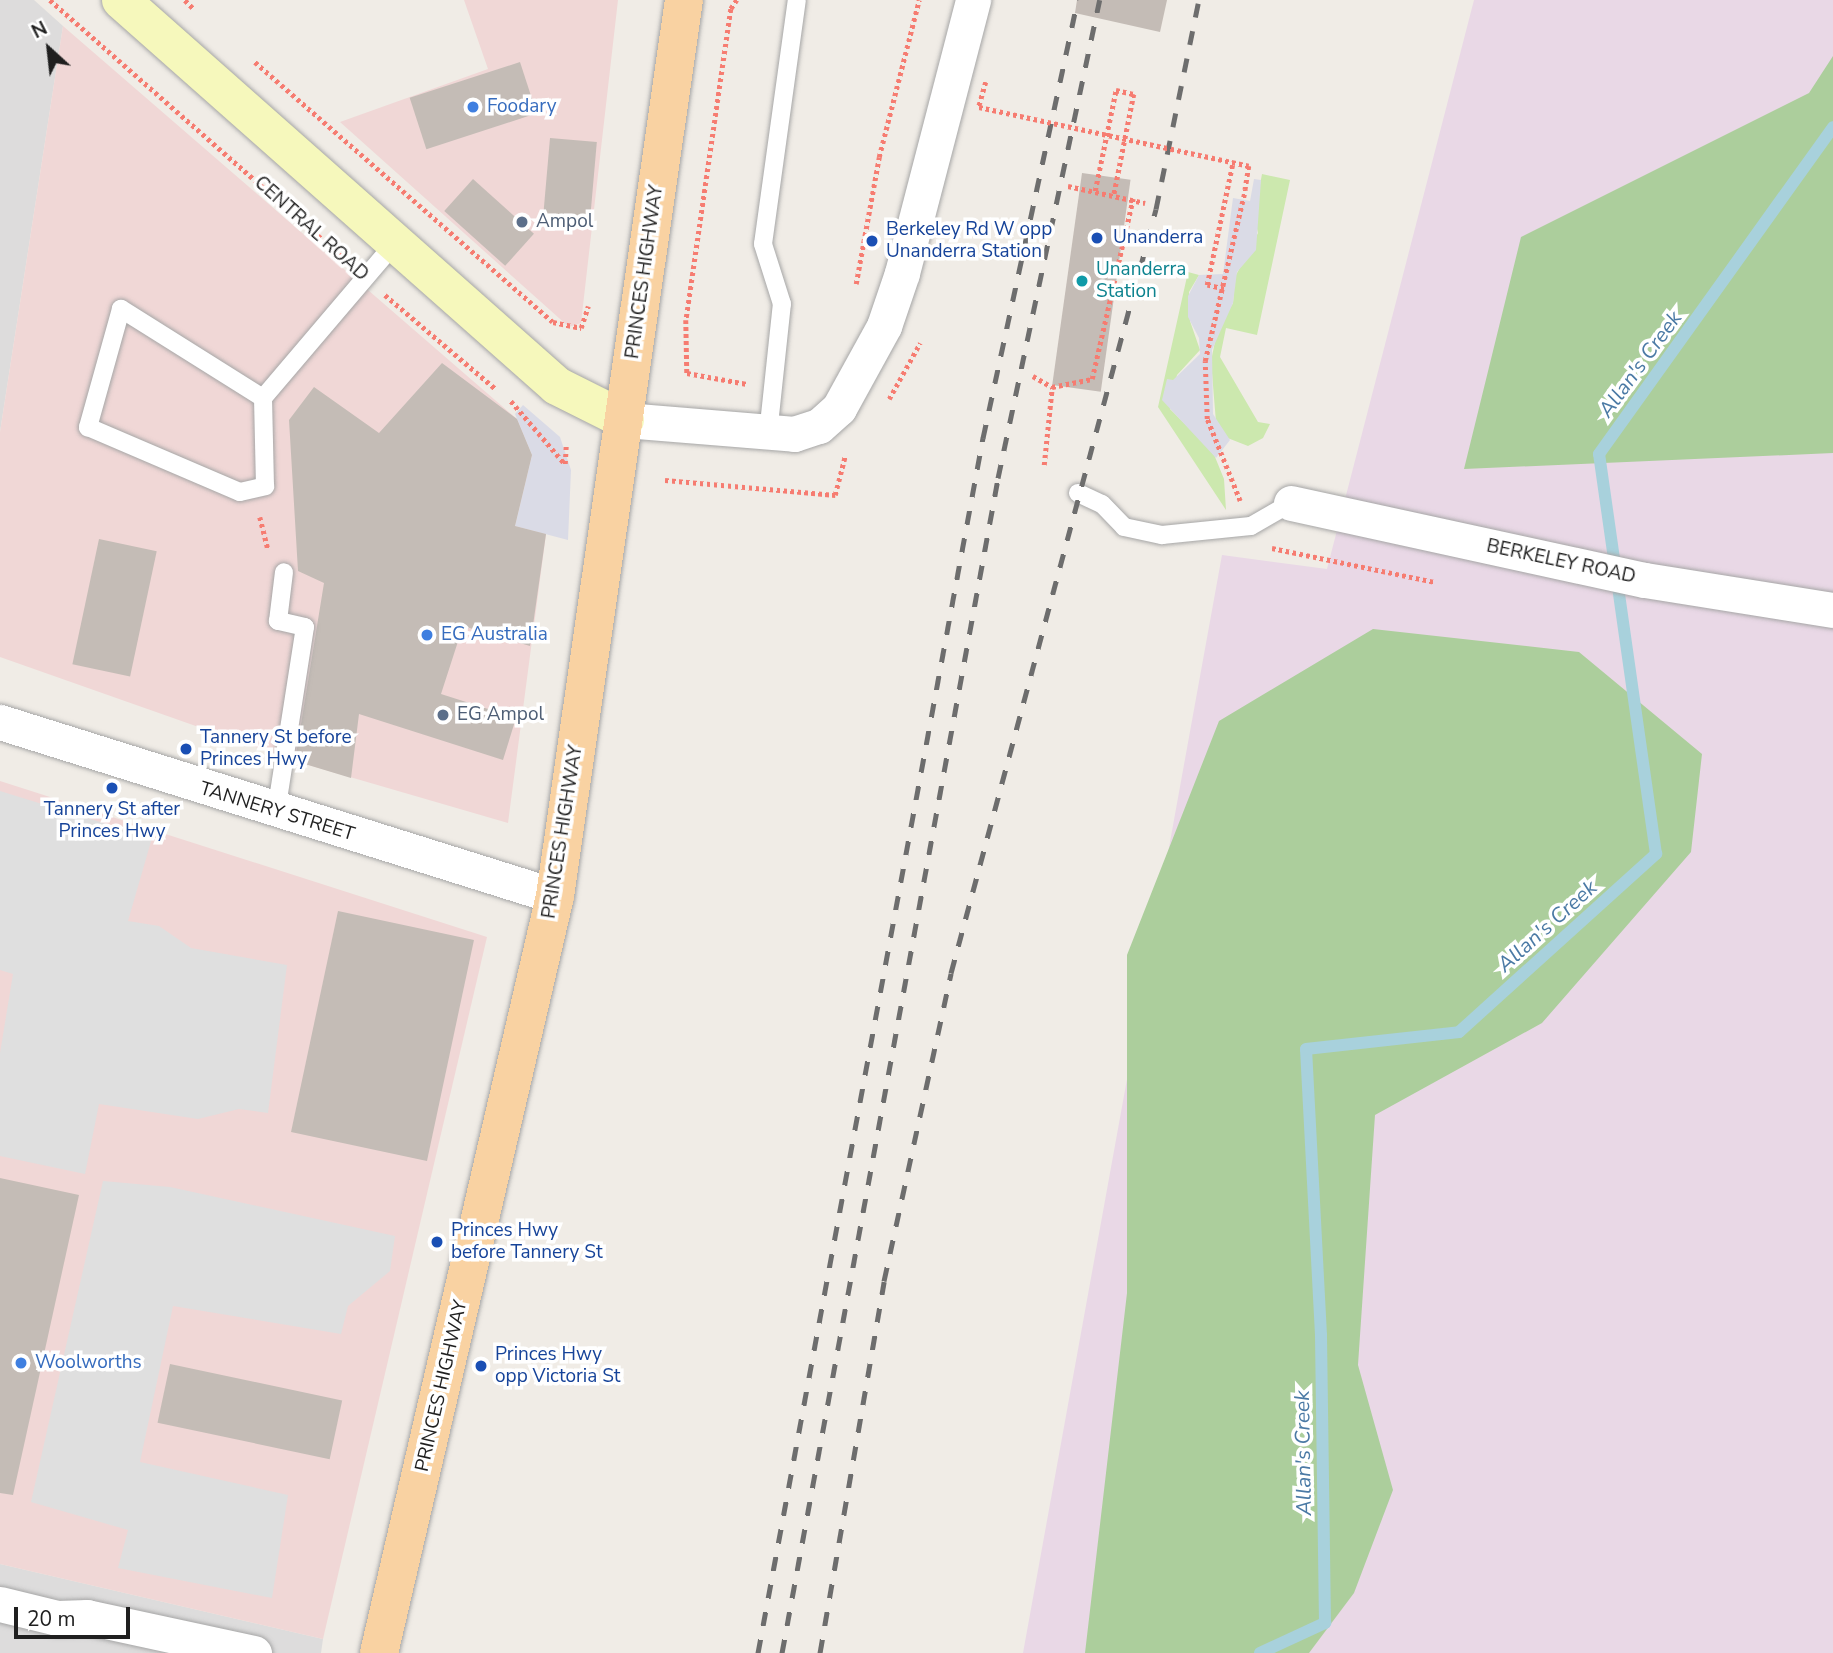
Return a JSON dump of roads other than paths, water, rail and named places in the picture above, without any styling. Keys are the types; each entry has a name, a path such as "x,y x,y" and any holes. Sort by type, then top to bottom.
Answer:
{"main road":[{"name":"PRINCES HIGHWAY","path":"379,1653 555,896 684,0"}],"street":[{"path":"121,0 557,386 625,419 768,434 807,432 830,418 857,383 875,346 902,273 973,0"},
{"name":"BERKELEY ROAD","path":"1291,503 1583,568 1833,610"},
{"name":"TANNERY STREET","path":"0,722 276,812 555,896"},
{"path":"0,1604 57,1618 87,1617 254,1653"}],"lane":[{"path":"768,434 782,304 763,244 797,0"},
{"path":"263,398 121,309 88,427 240,492 265,486 263,398 395,243"},
{"path":"1078,492 1102,504 1124,527 1140,533 1251,526 1291,503"},
{"path":"276,812 305,627 278,621 284,572"}],"waterway":[{"name":"Allan's Creek","path":"1260,1653 1325,1623 1321,1335 1306,1049 1459,1032 1656,854 1599,454 1833,127"}],"railway":[{"path":"758,1653 983,438 1078,0"},
{"path":"782,1653 998,478 1100,0"},
{"path":"820,1653 884,1281 951,973 1156,209 1199,0"}],"place":[{"name":"Foodary","path":"473,107"},
{"name":"Ampol","path":"522,222"},
{"name":"Unanderra","path":"1097,238"},
{"name":"Berkeley Rd W opp Unanderra Station","path":"872,241"},
{"name":"Unanderra Station","path":"1082,281"},
{"name":"EG Australia","path":"427,635"},
{"name":"EG Ampol","path":"443,715"},
{"name":"Tannery St before Princes Hwy","path":"186,749"},
{"name":"Tannery St after Princes Hwy","path":"112,788"},
{"name":"Princes Hwy before Tannery St","path":"437,1242"},
{"name":"Woolworths","path":"21,1363"},
{"name":"Princes Hwy opp Victoria St","path":"481,1366"}]}
